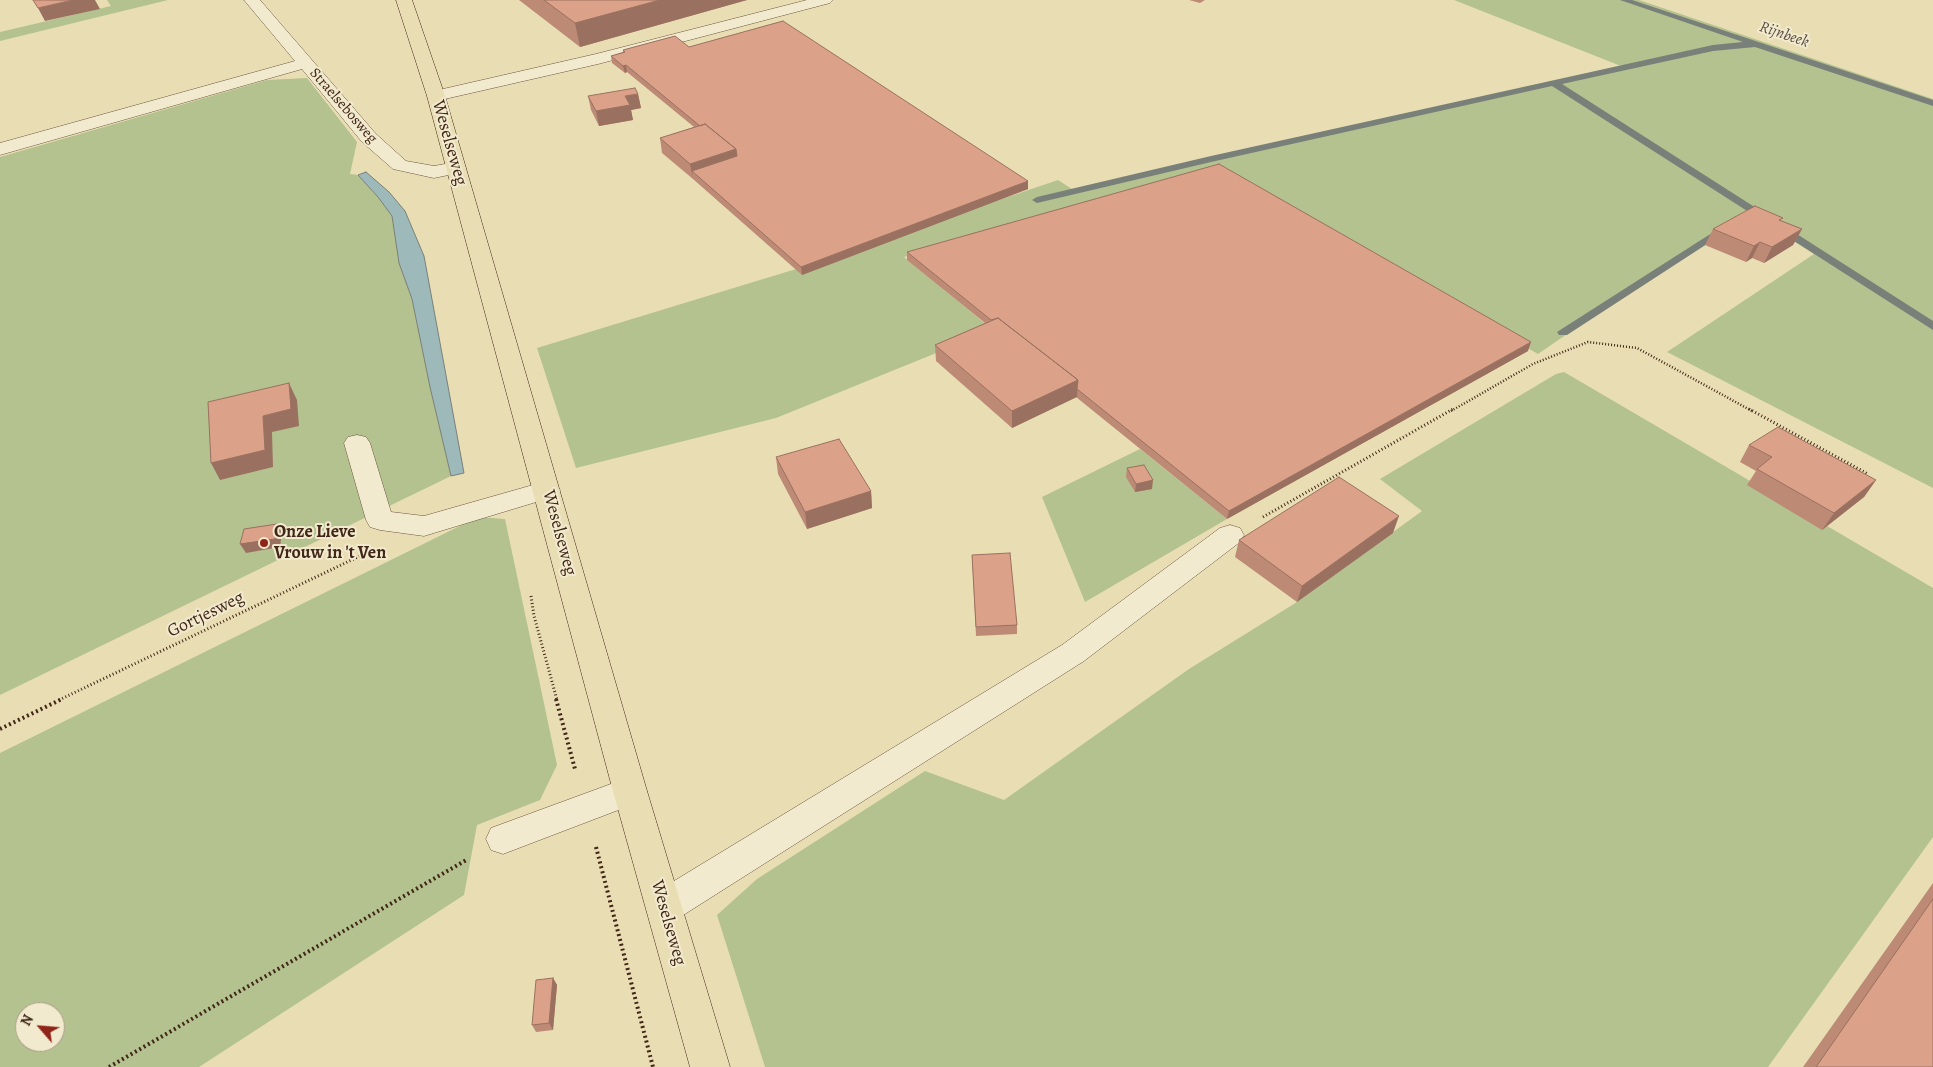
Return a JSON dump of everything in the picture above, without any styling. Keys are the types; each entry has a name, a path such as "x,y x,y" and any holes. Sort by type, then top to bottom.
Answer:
{"main road":[{"name":"Weselseweg","path":"404,0 436,96 630,791 710,1067"}],"street":[{"name":"Straelsebosweg","path":"252,0 369,138 400,165 434,172 456,168"},
{"path":"436,96 598,59 825,0"},
{"path":"0,149 305,63"},
{"path":"357,443 380,520 424,526 547,490"},
{"path":"664,907 1073,653 1230,536"},
{"path":"503,839 630,791"}],"path":[{"path":"1230,536 1533,364 1588,342 1637,348 1868,474"},
{"name":"Gortjesweg","path":"0,729 424,526"},
{"path":"109,1067 503,839"}],"green space":[{"path":"107,0 168,0 0,41 0,32 111,6"},
{"path":"1454,0 1639,0 1933,99 1933,488 1667,352 1814,254 1746,211 1538,354 1214,169 904,257 993,330 776,418 576,468 537,348 796,269 1058,180 1075,191 1626,68"},
{"path":"307,78 357,142 350,174 358,175 392,216 399,263 412,299 451,476 0,695 0,157 267,80"},
{"path":"1564,372 1933,588 1933,837 1768,1067 765,1067 717,915 757,879 925,771 1004,800 1189,669 1297,602 1422,511 1380,479 1556,374"},
{"path":"1140,449 1227,519 1085,602 1042,497"},
{"path":"478,517 505,519 557,765 540,800 477,825 464,895 199,1067 0,1067 0,753"}],"water":[{"path":"366,172 389,192 405,211 424,256 464,473 451,476 412,299 399,263 392,216 358,175"}],"building":[{"path":"33,0 73,0 38,8"},
{"path":"544,0 660,0 575,23"},
{"path":"783,21 1028,181 801,267 692,171 737,156 736,149 705,124 700,126 626,65 623,66 611,56 625,52 623,50 675,36 689,47"},
{"path":"635,88 638,94 625,96 630,105 596,111 588,96"},
{"path":"705,124 736,149 690,164 660,138"},
{"path":"1219,164 1531,342 1229,511 1077,389 1078,380 998,318 991,320 907,252"},
{"path":"1755,206 1783,218 1779,220 1802,229 1772,247 1760,242 1754,246 1713,229"},
{"path":"998,318 1078,380 1012,411 935,345"},
{"path":"289,383 291,409 263,416 265,450 211,463 208,402"},
{"path":"1778,427 1876,480 1834,513 1757,469 1772,457 1749,445"},
{"path":"839,439 871,491 805,512 776,457"},
{"path":"1144,465 1153,480 1136,484 1127,468"},
{"path":"1339,477 1399,516 1302,586 1239,540"},
{"path":"277,524 275,539 240,544 244,529"},
{"path":"1010,553 1017,625 976,627 972,555"},
{"path":"1933,899 1933,1067 1816,1067"},
{"path":"553,978 549,1023 532,1025 536,980"}],"waterway":[{"name":"Rijnbeek","path":"1624,0 1933,103"},
{"path":"1553,83 1713,48 1755,44"},
{"path":"1037,200 1211,159 1553,83"},
{"path":"1553,83 1933,326"},
{"path":"1563,332 1726,227"}],"place":[{"name":"Onze Lieve Vrouw in 't Ven","path":"264,543"}]}
